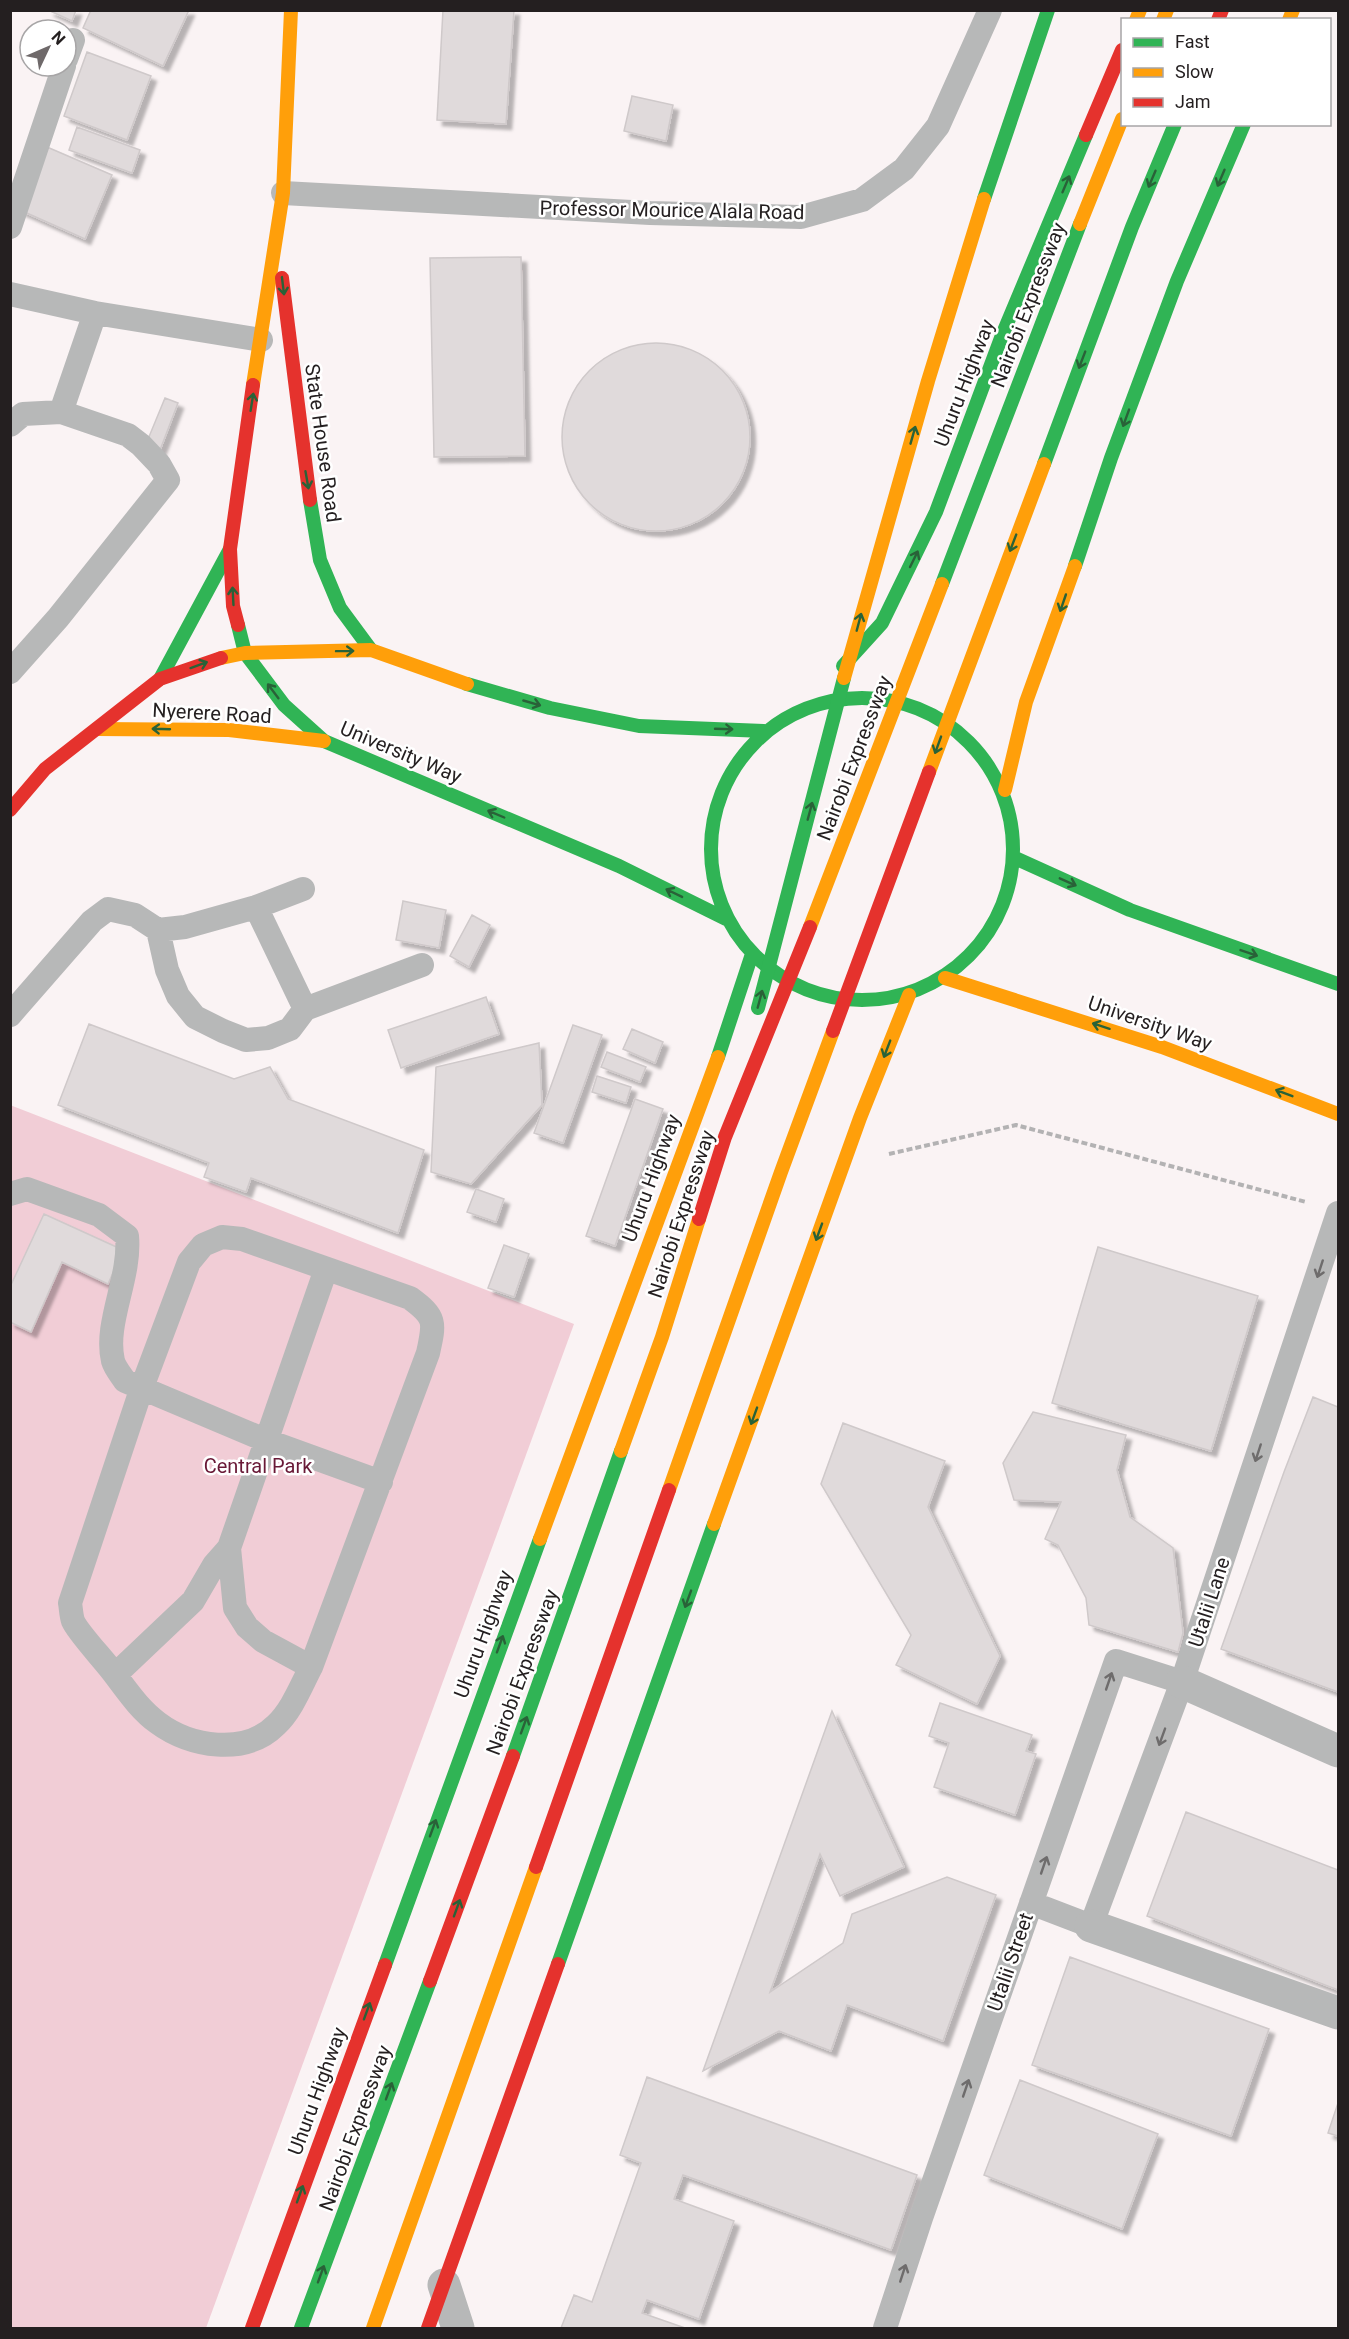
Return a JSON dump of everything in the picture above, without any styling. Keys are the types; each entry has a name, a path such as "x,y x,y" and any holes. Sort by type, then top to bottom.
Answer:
{"main road":[{"name":"State House Road","path":"245,653 233,606 230,549 276,228 284,193 291,10"},
{"path":"724,1137 868,586 962,269 1018,94 1048,10"},
{"name":"Uhuru Highway","path":"806,707 882,623 936,512 1001,338 1121,52"},
{"name":"Nairobi Expressway","path":"301,2328 501,1790 658,1348 724,1137 823,894 1121,121"},
{"path":"373,2328 785,1161 1128,238 1173,126"},
{"path":"1005,790 952,727 907,703 856,697 806,707 764,731 736,761 717,798 709,838 712,880 726,919 752,954 785,981 826,997 909,995 945,978 982,944 1006,900 1015,858 1005,790 1026,702 1060,612 1111,458 1177,281 1243,126"},
{"name":"State House Road","path":"276,228 304,462 320,560 340,608 371,650"},
{"path":"160,679 230,549"},
{"path":"245,653 371,650 440,676 528,702 617,722 639,726 764,731"},
{"name":"Nyerere Road","path":"10,810 45,769 160,679 210,661 245,653"},
{"name":"University Way","path":"245,653 284,705 324,741 619,866 726,919"},
{"name":"Nyerere Road","path":"97,729 229,730 324,741"},
{"path":"1015,858 1130,910 1338,984"},
{"name":"Uhuru Highway","path":"252,2328 508,1624 725,1039 752,954"},
{"name":"University Way","path":"945,978 1162,1047 1338,1114"},
{"path":"428,2328 811,1254 909,995"}],"street":[{"path":"1182,1682 1338,1751"},
{"path":"1091,1926 1338,2013"},
{"path":"444,2285 458,2328"}],"lane":[{"name":"Professor Mourice Alala Road","path":"284,193 650,213 801,217 862,200 904,169 938,126 990,10"},
{"path":"10,227 60,78"},
{"path":"10,294 95,313 261,340"},
{"path":"61,412 95,313"},
{"path":"10,425 23,414 61,412 128,435 159,464 168,480 58,618 10,672"},
{"path":"10,1015 92,921 108,909 135,915 158,930 184,927 256,907 303,889"},
{"path":"256,907 305,1009"},
{"path":"158,930 167,970 178,996 195,1017 246,1040 268,1038 290,1029 305,1009 423,965"},
{"path":"10,1194 27,1189 99,1215 127,1236 126,1271 111,1341 113,1364 124,1381 265,1440 381,1482"},
{"name":"Utalii Lane","path":"1091,1926 1182,1682 1338,1213"},
{"path":"222,1237 242,1239 410,1298 428,1311 434,1329 429,1353 311,1667 296,1697 276,1725 254,1740 227,1745 205,1743 180,1736 157,1723 135,1702 74,1622 70,1603 141,1390 189,1262 202,1245 222,1237"},
{"path":"115,1675 194,1601 214,1565 229,1548 326,1269"},
{"path":"229,1548 235,1608 247,1627 263,1641 311,1667"},
{"name":"Utalii Street","path":"885,2328 921,2218 1116,1661 1182,1682"},
{"path":"1031,1903 1091,1926"}],"path":[{"path":"887,1154 1016,1125 1316,1205"}],"green space":[{"name":"Central Park","path":"10,1105 574,1324 206,2328 11,2328"}],"building":[{"path":"48,10 76,10 73,18 65,18"},
{"path":"91,10 189,10 163,66 83,28"},
{"path":"443,10 514,10 506,124 437,120"},
{"path":"87,52 151,76 127,140 64,116"},
{"path":"632,96 673,105 666,141 624,131"},
{"path":"77,127 140,150 132,173 69,150"},
{"path":"47,147 112,175 85,239 20,210"},
{"path":"521,257 525,456 434,457 430,258"},
{"path":"656,343 692,350 716,364 729,377 743,401 750,437 743,473 729,497 716,510 692,524 656,531 620,524 596,510 583,497 569,473 562,437 569,401 583,377 596,364 620,350"},
{"path":"165,398 178,403 160,450 146,444"},
{"path":"403,901 446,910 439,948 396,940"},
{"path":"472,915 490,925 469,967 450,956"},
{"path":"486,997 499,1034 401,1068 388,1030"},
{"path":"89,1024 234,1079 270,1067 288,1099 424,1150 398,1233 251,1178 246,1192 204,1177 209,1163 58,1105"},
{"path":"573,1025 602,1035 563,1143 534,1133"},
{"path":"632,1029 663,1042 655,1063 623,1049"},
{"path":"539,1043 542,1105 471,1184 431,1172 436,1067"},
{"path":"607,1052 646,1067 640,1082 601,1067"},
{"path":"597,1076 631,1087 626,1103 592,1092"},
{"path":"635,1099 663,1109 615,1246 586,1236"},
{"path":"476,1189 504,1199 496,1222 467,1212"},
{"path":"44,1214 123,1250 108,1284 62,1262 31,1332 10,1322 10,1287"},
{"path":"504,1245 529,1254 514,1297 488,1288"},
{"path":"1098,1247 1258,1296 1211,1451 1052,1403"},
{"path":"1313,1397 1338,1407 1338,1692 1221,1649"},
{"path":"1033,1412 1126,1435 1117,1470 1130,1517 1173,1548 1183,1633 1178,1652 1089,1625 1086,1598 1058,1545 1045,1539 1061,1502 1014,1500 1003,1463"},
{"path":"843,1423 945,1461 928,1507 1000,1656 977,1704 896,1665 911,1635 821,1484"},
{"path":"940,1703 1032,1735 1026,1751 1036,1754 1015,1815 934,1787 949,1743 929,1736"},
{"path":"832,1711 904,1867 840,1896 820,1854 770,1992 843,1943 852,1914 947,1877 996,1895 943,2041 847,2005 831,2051 779,2031 703,2071"},
{"path":"1186,1812 1338,1870 1338,1990 1147,1916"},
{"path":"1070,1957 1269,2029 1231,2136 1032,2065"},
{"path":"647,2077 917,2175 891,2250 683,2175 674,2199 734,2221 699,2319 647,2300 642,2313 685,2328 561,2328 574,2295 592,2302 641,2163 620,2155"},
{"path":"1020,2080 1158,2134 1122,2229 984,2175"},
{"path":"1338,2103 1338,2136 1328,2133"}],"traffic: fast":[{"path":"984,199 1048,10"},
{"path":"1044,464 1132,227 1174,126"},
{"path":"1075,566 1111,458 1177,281 1243,126"},
{"path":"843,666 882,623 936,512 1001,338 1086,135"},
{"path":"942,584 1080,224"},
{"path":"310,500 320,560 340,608 371,650"},
{"path":"160,679 230,549"},
{"path":"238,625 245,653 284,705 324,741 619,866 726,919"},
{"path":"758,1008 844,678"},
{"path":"467,684 550,708 639,726 764,731"},
{"path":"847,698 877,698 920,709 946,723 979,753 1002,791 1007,805 1013,834 1013,849 1013,864 1002,907 988,933 969,956 946,975 920,989 877,1000 847,1000 804,989 778,975 745,945 722,907 717,893 711,864 711,834 722,791 736,765 766,732 804,709 818,704 847,698"},
{"path":"1015,858 1130,910 1338,984"},
{"path":"718,1057 752,954"},
{"path":"513,1756 621,1451"},
{"path":"558,1964 714,1524"},
{"path":"385,1965 540,1539"},
{"path":"301,2328 430,1981"}],"traffic: slow":[{"path":"253,385 283,193 291,10"},
{"path":"1137,18 1140,10"},
{"path":"1164,18 1167,10"},
{"path":"1290,18 1293,10"},
{"path":"1080,224 1121,122"},
{"path":"844,678 928,381 984,199"},
{"path":"929,772 1044,464"},
{"path":"1005,790 1026,702 1075,566"},
{"path":"810,927 942,584"},
{"path":"221,658 245,653 371,650 467,684"},
{"path":"97,729 229,730 324,741"},
{"path":"945,978 1162,1047 1338,1114"},
{"path":"714,1524 860,1118 909,995"},
{"path":"669,1490 833,1031"},
{"path":"540,1539 718,1057"},
{"path":"621,1451 662,1337 699,1219"},
{"path":"373,2328 536,1867"}],"traffic: jam":[{"path":"1219,18 1222,10"},
{"path":"1086,135 1121,52"},
{"path":"282,278 310,500"},
{"path":"238,625 233,606 230,549 253,385"},
{"path":"10,810 45,769 160,679 221,658"},
{"path":"833,1031 929,772"},
{"path":"699,1219 725,1137 810,927"},
{"path":"536,1867 669,1490"},
{"path":"430,1981 513,1756"},
{"path":"428,2328 558,1964"},
{"path":"252,2328 385,1965"}]}
